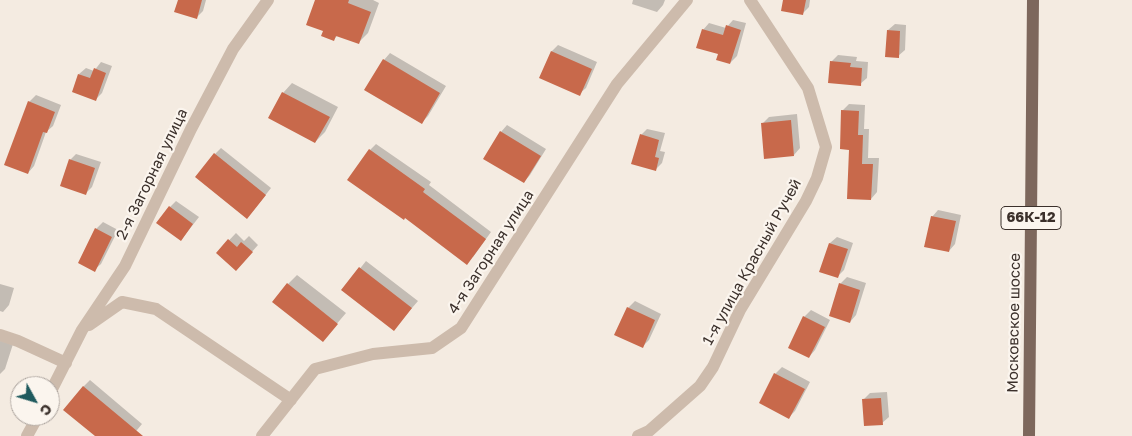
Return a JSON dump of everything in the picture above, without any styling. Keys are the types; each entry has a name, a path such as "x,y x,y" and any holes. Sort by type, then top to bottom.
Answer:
{"main road":[{"name":"Московское шоссе","path":"1029,436 1034,0"}],"street":[{"name":"2-я Загорная улица","path":"59,376 82,330 125,266 191,129 229,57 268,0"},
{"name":"4-я Загорная улица","path":"262,436 315,370 373,354 432,348 461,328 617,84 687,0"},
{"name":"1-я улица Красный Ручей","path":"638,436 649,431 700,386 713,367 740,310 806,201 817,178 826,147 808,88 750,0"},
{"path":"82,330 122,302 156,308 290,400"},
{"path":"0,335 18,341 66,363"}],"building":[{"path":"178,0 202,0 197,19 174,12"},
{"path":"315,0 349,0 348,3 371,12 359,44 336,36 334,41 321,36 323,31 306,25"},
{"path":"783,0 806,0 803,15 781,11"},
{"path":"726,25 741,30 730,64 716,60 718,54 696,48 702,29 723,35"},
{"path":"887,30 900,31 899,58 885,57"},
{"path":"551,51 592,69 580,96 539,78"},
{"path":"383,59 440,93 422,124 364,90"},
{"path":"830,61 851,63 850,67 862,68 861,86 828,83"},
{"path":"94,68 106,73 96,101 72,92 78,74 90,78"},
{"path":"282,92 330,117 315,143 268,118"},
{"path":"28,101 55,112 47,133 43,132 28,174 4,165"},
{"path":"841,110 859,111 858,135 863,135 862,164 873,164 871,200 847,199 849,150 840,149"},
{"path":"791,120 794,156 764,159 761,123"},
{"path":"500,131 541,156 524,183 483,159"},
{"path":"640,134 659,140 655,157 659,158 656,171 631,164"},
{"path":"369,149 425,189 423,192 486,239 467,265 405,218 404,220 347,180"},
{"path":"214,153 266,195 247,219 195,177"},
{"path":"69,159 95,168 86,195 60,186"},
{"path":"169,206 193,224 181,241 156,223"},
{"path":"931,216 956,221 949,252 924,247"},
{"path":"95,228 112,237 95,272 78,263"},
{"path":"228,239 237,247 241,242 253,252 236,271 216,253"},
{"path":"829,243 848,249 838,278 819,272"},
{"path":"359,267 412,308 394,331 341,290"},
{"path":"287,283 338,324 323,342 272,302"},
{"path":"839,283 860,290 850,323 829,316"},
{"path":"627,307 655,320 643,348 614,335"},
{"path":"803,316 825,327 809,358 788,348"},
{"path":"774,373 805,389 789,419 759,403"},
{"path":"83,386 143,436 95,436 63,410"},
{"path":"881,398 883,425 864,426 862,399"}]}
